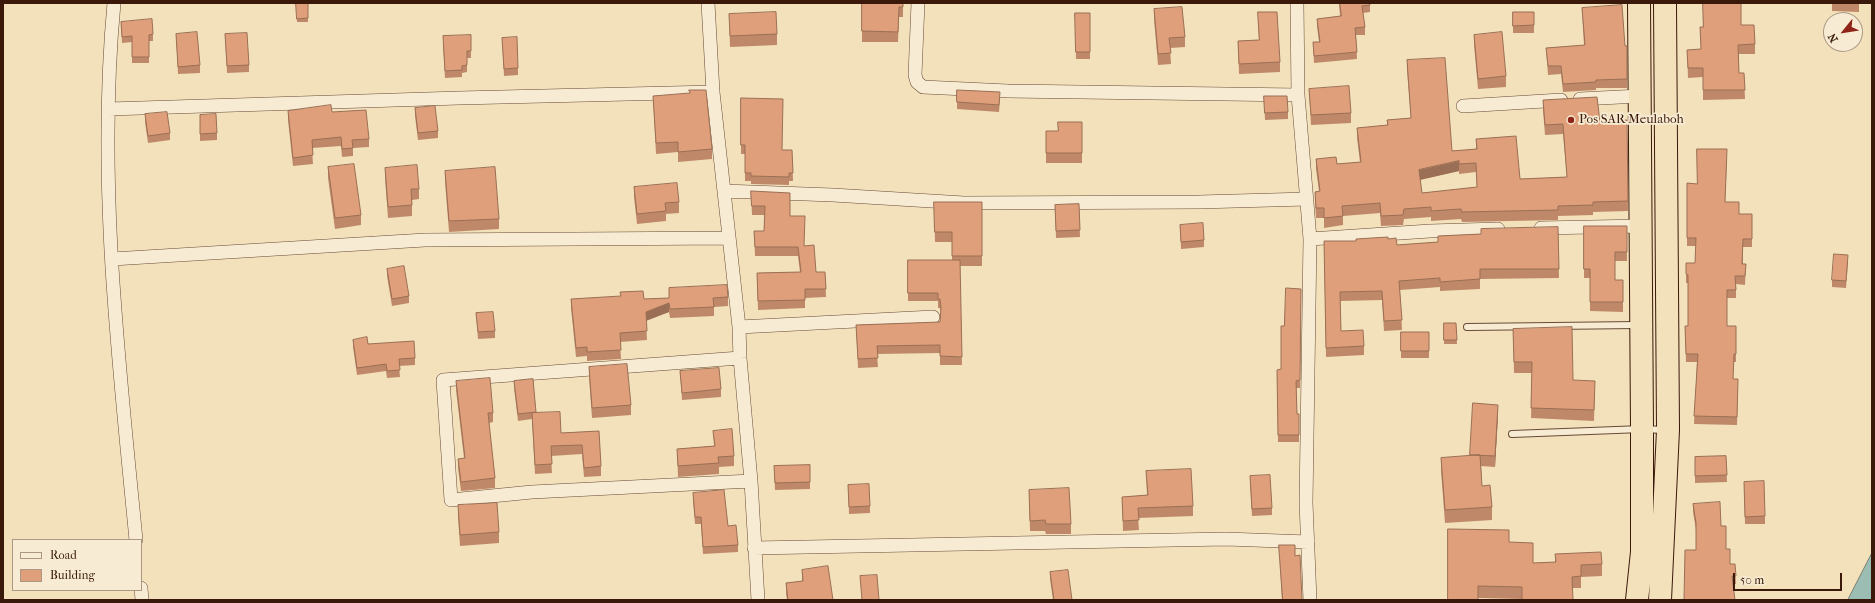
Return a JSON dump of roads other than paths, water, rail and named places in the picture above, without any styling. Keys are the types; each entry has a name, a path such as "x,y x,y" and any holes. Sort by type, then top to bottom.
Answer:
{"highway":[{"path":"1637,600 1642,552 1642,325 1639,3"},
{"path":"1660,600 1668,430 1665,3"},
{"path":"1642,552 1663,551"}],"street":[{"path":"114,3 110,44 108,200 114,314 136,539"},
{"path":"708,3 713,92 739,327 740,358 751,481 758,600"},
{"path":"918,3 915,75 917,82 923,87 1008,91 1298,95"},
{"path":"1297,3 1298,95 1310,239 1306,474 1310,600"},
{"path":"109,109 713,92"},
{"path":"1463,106 1640,96"},
{"path":"724,191 833,195 964,203 1200,202 1307,199"},
{"path":"1526,229 1641,226"},
{"path":"1310,239 1430,231 1510,229"},
{"path":"112,258 425,240 728,238"},
{"path":"739,327 932,317"},
{"path":"740,358 443,380 451,500 532,492 751,481"},
{"path":"754,548 1226,539 1308,542"}],"lane":[{"path":"1467,327 1642,325"},
{"path":"1512,434 1642,429 1668,430"}],"water":[{"path":"1872,553 1872,600 1848,600"}],"place":[{"name":"Pos SAR Meulaboh","path":"1571,120"}]}
